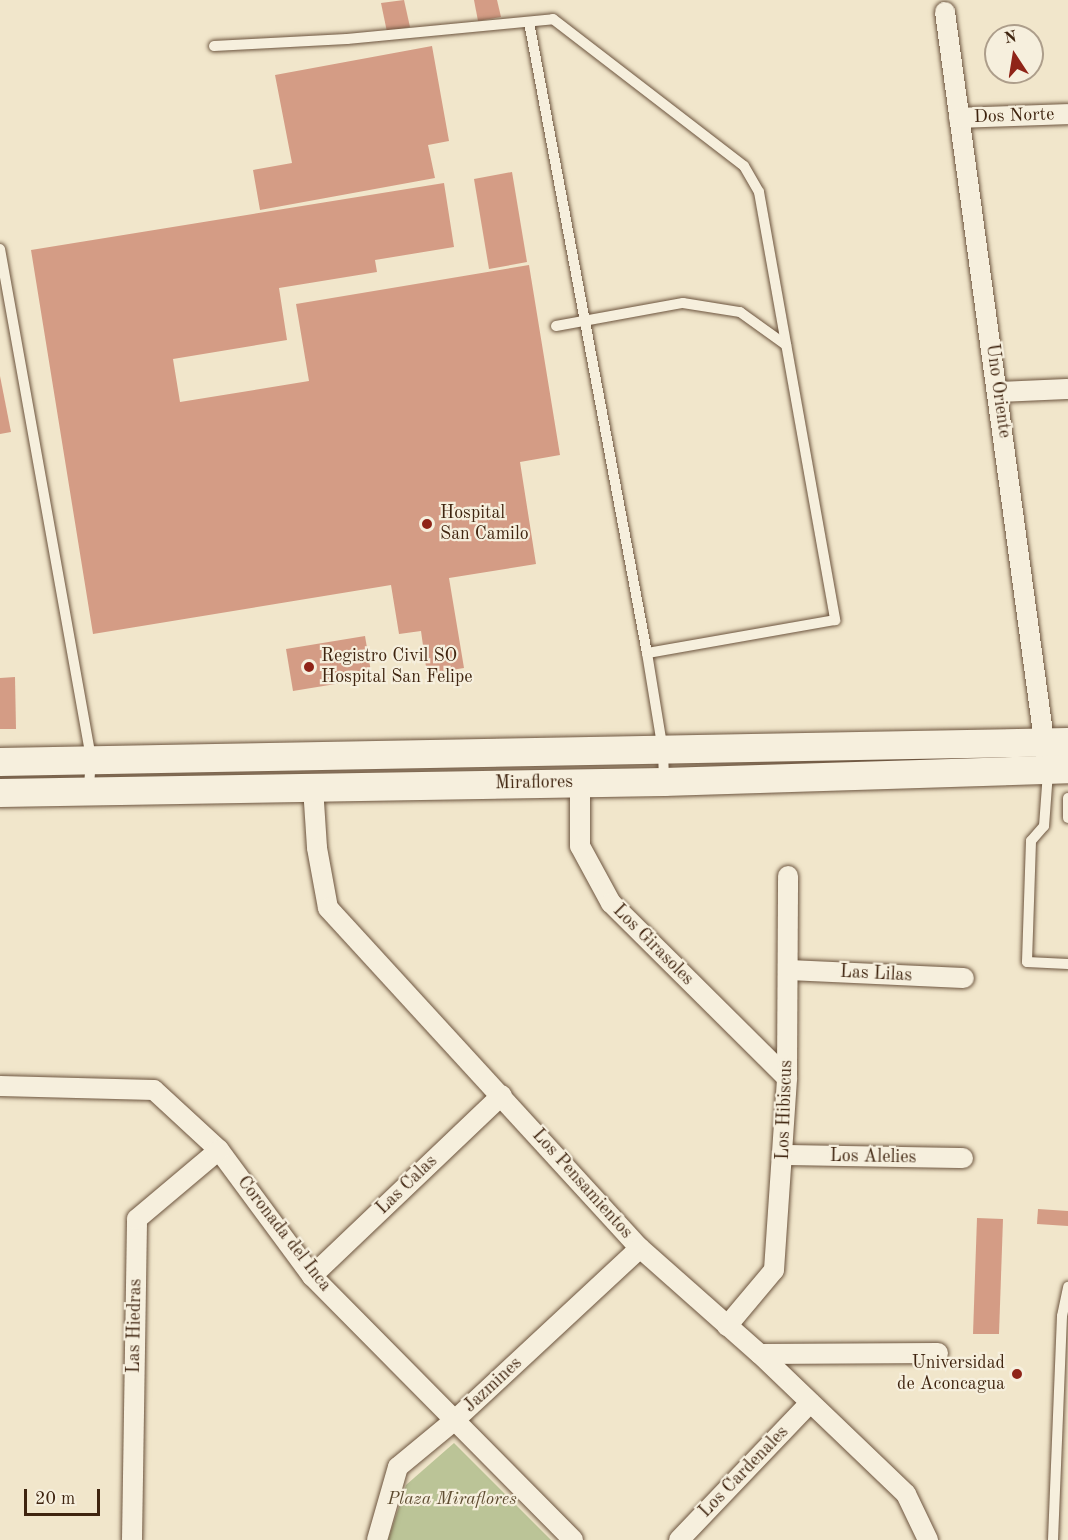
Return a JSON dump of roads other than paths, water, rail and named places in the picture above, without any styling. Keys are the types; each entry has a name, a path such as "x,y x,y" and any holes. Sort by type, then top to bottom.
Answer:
{"main road":[{"name":"Miraflores","path":"0,762 91,758 663,751 1057,742"},
{"name":"Miraflores","path":"0,794 664,782 1058,770"}],"street":[{"name":"Uno Oriente","path":"945,12 998,392 1057,742 1058,770"},
{"name":"Dos Norte","path":"960,118 1068,114"},
{"path":"998,392 1068,389"},
{"name":"Los Girasoles","path":"580,783 580,846 611,903 787,1078"},
{"name":"Los Pensamientos","path":"313,787 317,848 328,908 640,1248 760,1354 906,1494 928,1538"},
{"name":"Los Hibiscus","path":"727,1326 774,1270 787,1078 789,876"},
{"name":"Las Lilas","path":"788,970 964,978"},
{"name":"Coronada del Inca","path":"0,1086 154,1090 219,1150 312,1276 456,1419 573,1540"},
{"name":"Las Calas","path":"312,1276 502,1095"},
{"name":"Las Hiedras","path":"132,1540 137,1219 219,1150"},
{"name":"Los Alelies","path":"783,1155 963,1158"},
{"name":"Jazmines","path":"377,1540 398,1467 456,1419 640,1248"},
{"path":"760,1354 938,1353"},
{"name":"Los Cardenales","path":"679,1540 810,1403"}],"lane":[{"path":"214,46 347,39 553,19 744,166 759,192 835,620 647,653"},
{"path":"529,22 647,653 663,751 664,782"},
{"path":"0,249 91,758 89,791"},
{"path":"556,326 683,303 740,312 786,345"},
{"path":"1058,770 1044,826 1031,841 1028,962 1068,964"},
{"path":"1068,798 1068,818"},
{"path":"1053,1540 1062,1316 1068,1287"}],"place":[{"name":"Hospital San Camilo","path":"427,524"},
{"name":"Registro Civil SO Hospital San Felipe","path":"309,667"},
{"name":"Universidad de Aconcagua","path":"1017,1374"}],"park label":[{"name":"Plaza Miraflores","path":"452,1499"}]}
